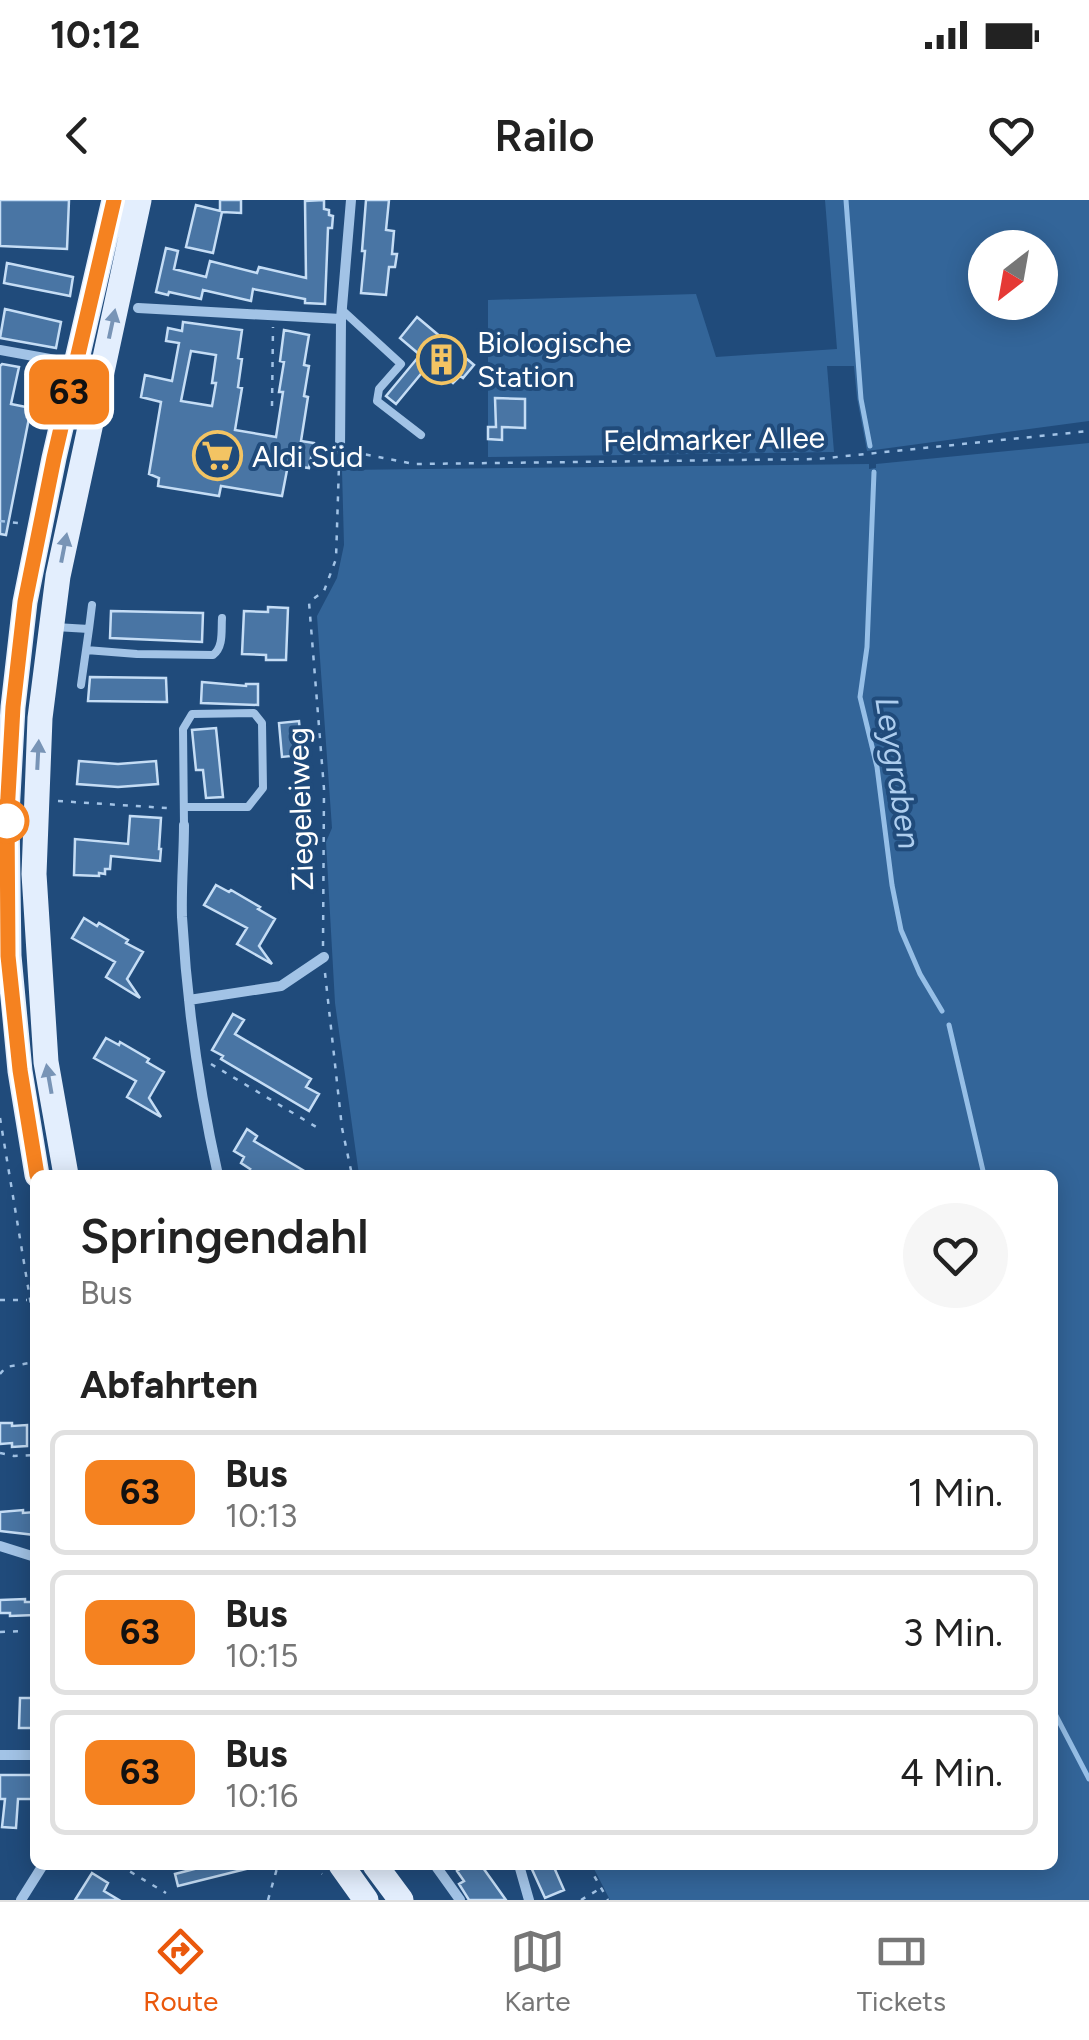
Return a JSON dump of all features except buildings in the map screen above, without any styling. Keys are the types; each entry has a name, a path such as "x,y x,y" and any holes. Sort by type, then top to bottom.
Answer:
{"main road":[{"path":"36,1170 8,956 7,814 13,707 25,602 114,200"},
{"path":"65,1170 46,1062 34,874 40,718 50,626 76,487 140,200"},
{"path":"344,1870 366,1900"},
{"path":"379,1870 401,1900"}],"street":[{"path":"340,450 341,314 351,200"},
{"path":"138,308 273,315 341,314"},
{"path":"0,350 61,361"},
{"path":"184,825 182,913 189,1000 217,1170"},
{"path":"189,1000 280,986 324,957"},
{"path":"0,1546 30,1555"},
{"path":"0,1755 30,1755"},
{"path":"22,1900 40,1870"},
{"path":"439,1870 460,1900"},
{"path":"520,1870 529,1900"}],"lane":[{"path":"341,314 402,364 379,390 377,401 421,436"},
{"path":"81,685 92,605"},
{"path":"86,650 213,654 221,643 222,618"},
{"path":"50,626 88,629"},
{"path":"184,825 183,729 192,714 254,713 262,723 263,788 248,806 185,807"}],"path":[{"path":"272,406 273,315"},
{"name":"Feldmarker Allee","path":"340,450 414,464 817,459 1089,431"},
{"name":"Ziegeleiweg","path":"340,450 336,559 324,591 309,602 324,789 324,957 342,1128 351,1170"},
{"path":"0,521 28,524"},
{"path":"56,801 167,808 184,825"},
{"path":"196,1055 318,1128"},
{"path":"0,1118 30,1305"},
{"path":"0,1300 29,1300"},
{"path":"0,1374 6,1367 30,1363"},
{"path":"0,1453 30,1455"},
{"path":"0,1632 25,1631"},
{"path":"127,1870 166,1893"},
{"path":"268,1900 277,1870"},
{"path":"591,1870 605,1899"},
{"path":"581,1900 601,1888"}],"shaded area":[{"path":"825,200 1089,200 1089,421 867,451 854,366 827,366 834,452 488,457 488,300 696,294 716,357 837,349"},
{"path":"1089,443 1089,1900 610,1900 595,1870 1058,1870 1058,1170 358,1170 335,1003 326,842 332,828 317,616 337,578 344,545 342,470 869,464 869,469 876,468 876,464"}],"waterway":[{"name":"Leygraben","path":"846,200 861,399 870,446"},
{"name":"Leygraben","path":"874,472 867,647 860,697 877,767 901,930 942,1011"},
{"name":"Leygraben","path":"949,1025 983,1170"},
{"name":"Leygraben","path":"1058,1720 1089,1779"}],"bus line":[{"name":"63","path":"36,1170 8,956 7,814 13,707 25,602 114,200"}],"place":[{"name":"Biologische Station","path":"442,359"},
{"name":"Aldi Süd","path":"217,456"}]}
